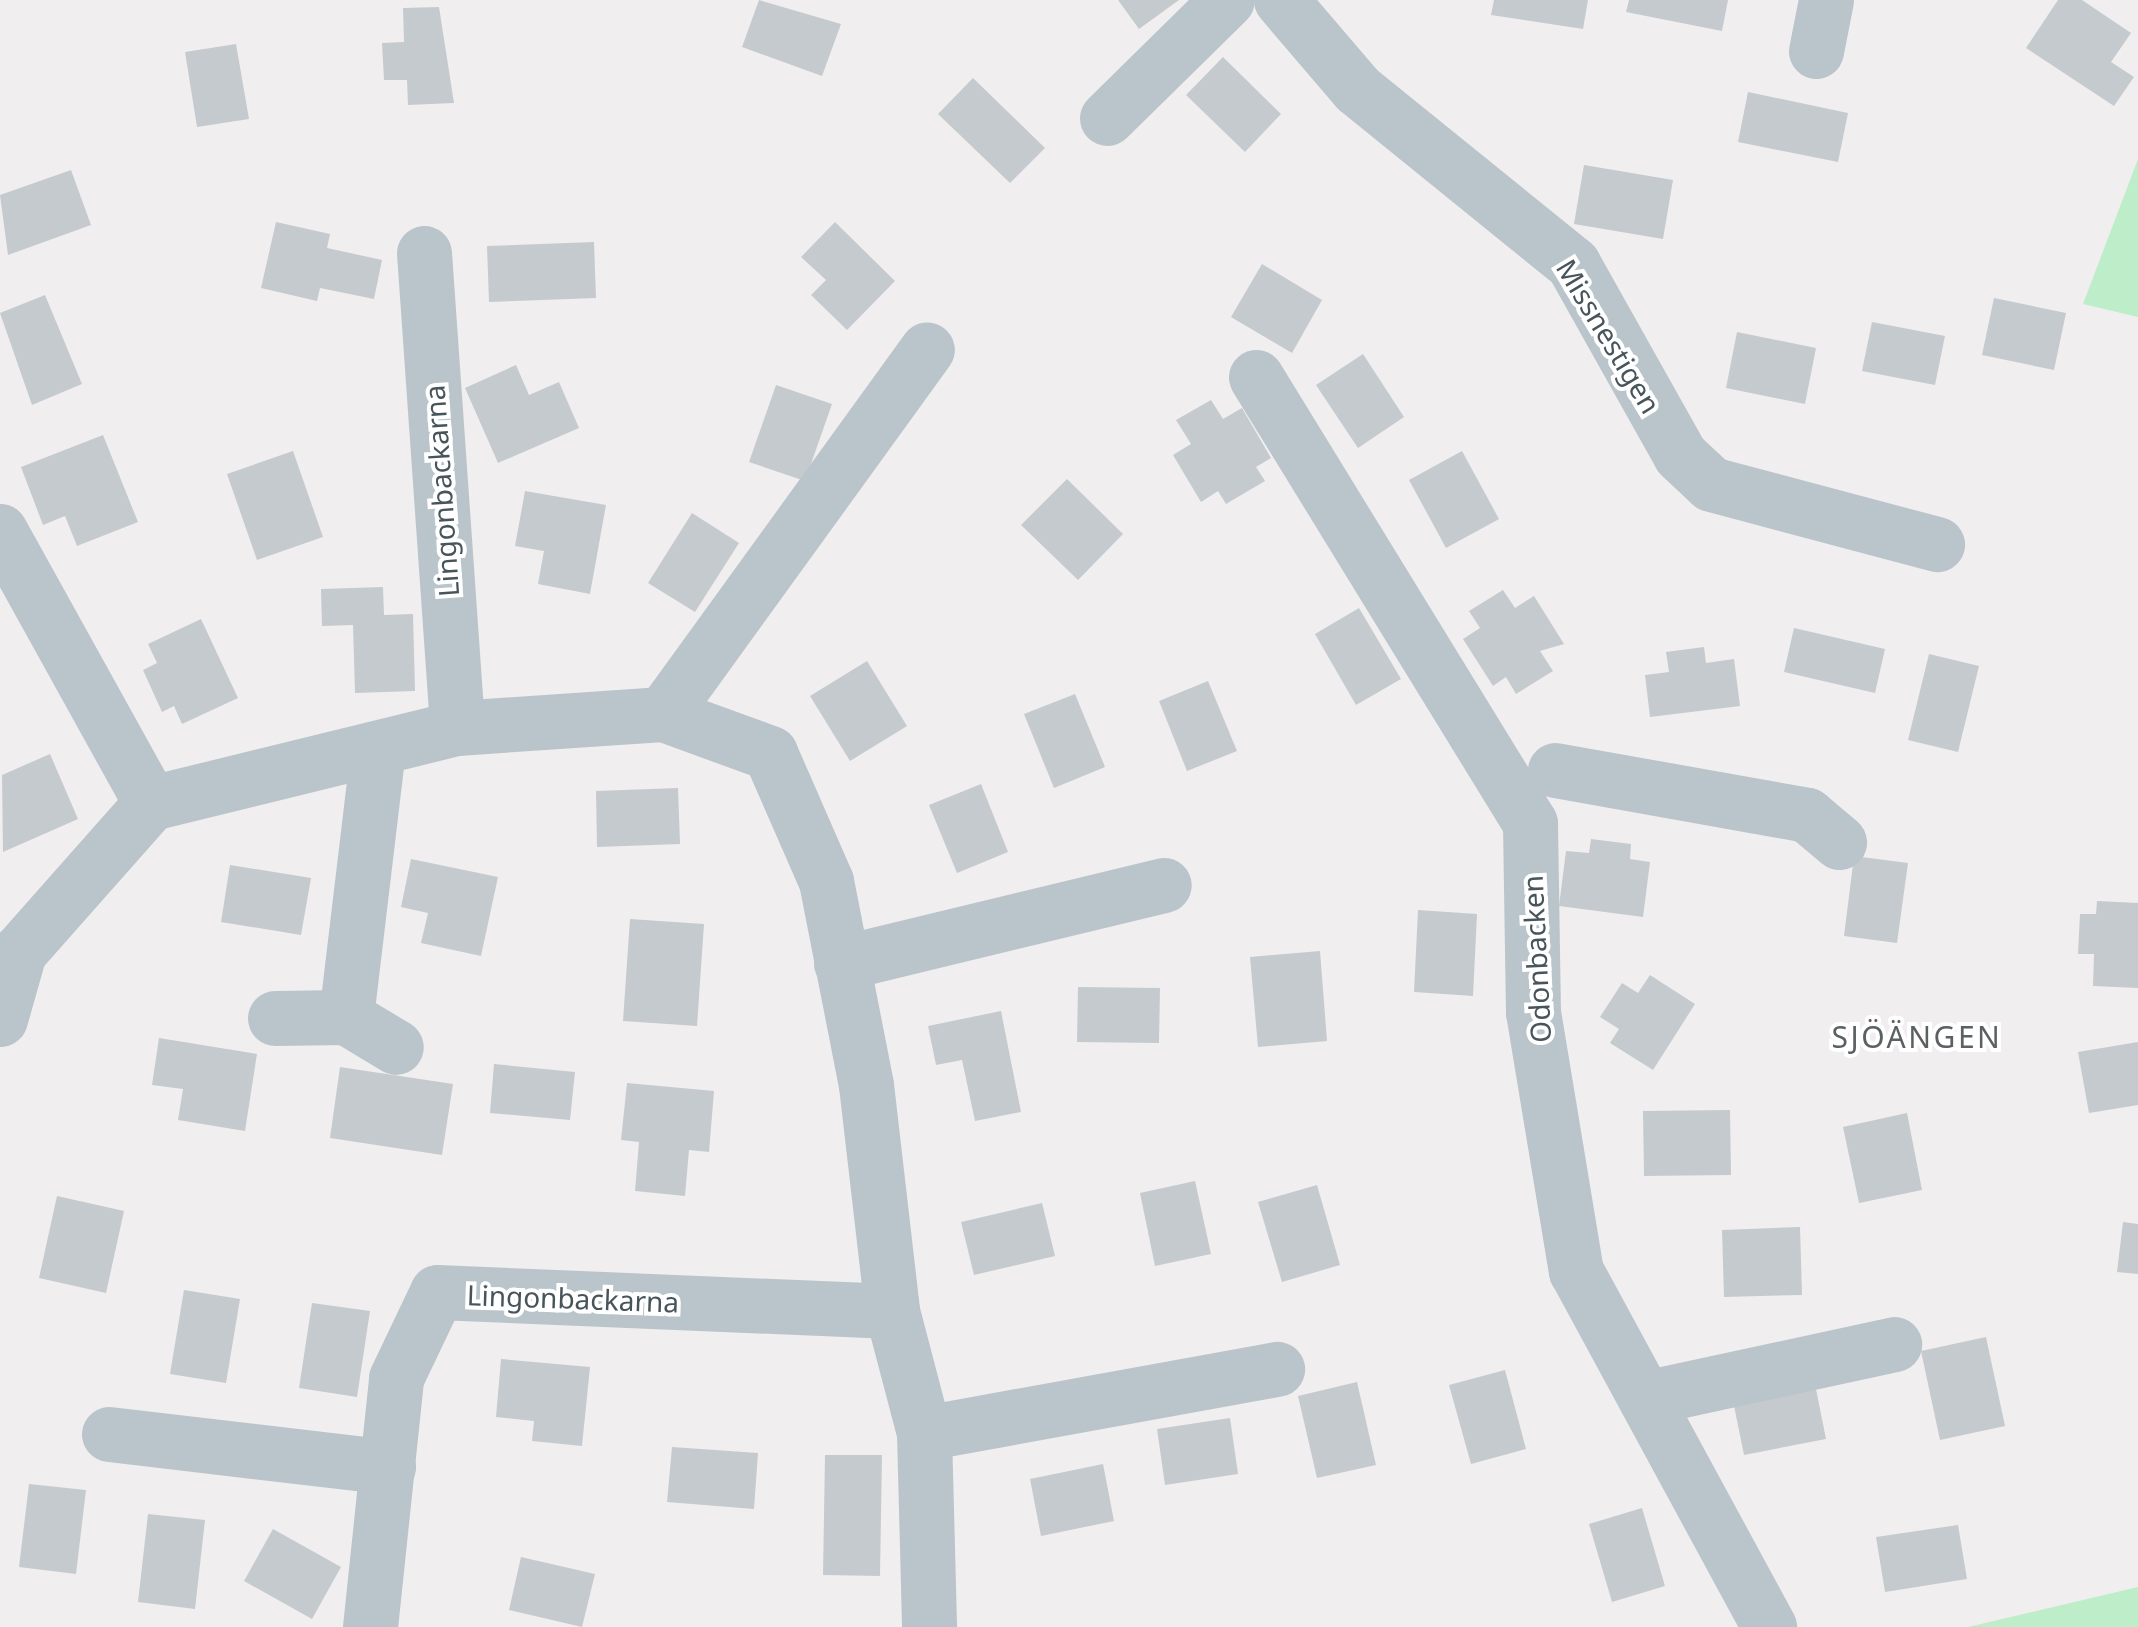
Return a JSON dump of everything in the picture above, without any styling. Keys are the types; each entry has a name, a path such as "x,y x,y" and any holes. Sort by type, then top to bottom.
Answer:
{"street":[{"path":"1106,118 1227,0"},
{"name":"Missnestigen","path":"1282,0 1357,89 1573,264 1680,455 1711,484 1937,544"},
{"name":"Lingonbackarna","path":"424,254 457,728"},
{"path":"663,714 927,349"},
{"name":"Odonbacken","path":"1256,377 1530,822 1533,1012 1576,1271 1768,1627"},
{"path":"0,530 151,803"},
{"path":"0,1019 19,952 151,803 457,728 663,714 770,753 826,881 866,1085 892,1311 924,1433 929,1627"},
{"path":"346,1017 378,749"},
{"path":"1554,770 1807,815 1839,842"},
{"path":"841,962 1164,885"},
{"path":"275,1018 346,1017 396,1047"},
{"name":"Lingonbackarna","path":"370,1627 396,1378 437,1292 892,1311"},
{"path":"1645,1398 1894,1344"},
{"path":"924,1433 1277,1369"},
{"path":"109,1434 388,1467"}],"green space":[{"path":"2138,159 2138,317 2083,304"},
{"path":"2138,1587 2138,1627 1968,1627"}],"building":[{"path":"759,0 841,24 822,76 742,47"},
{"path":"1118,0 1179,0 1139,29"},
{"path":"1494,0 1588,0 1583,29 1491,15"},
{"path":"1629,0 1728,0 1722,31 1626,12"},
{"path":"2058,0 2082,0 2131,33 2111,62 2134,77 2114,106 2026,48"},
{"path":"439,7 454,103 408,105 407,80 384,80 382,43 404,42 403,8"},
{"path":"236,44 249,119 197,127 185,52"},
{"path":"1223,57 1281,114 1245,152 1186,95"},
{"path":"973,78 1045,148 1010,183 938,114"},
{"path":"1748,92 1848,113 1838,162 1738,142"},
{"path":"1584,165 1673,180 1663,239 1574,224"},
{"path":"71,170 91,225 8,255 0,195"},
{"path":"276,222 330,234 327,248 382,260 374,299 320,288 317,301 261,288"},
{"path":"835,222 895,281 847,330 811,295 826,280 801,257"},
{"path":"594,242 596,298 489,302 487,246"},
{"path":"1262,264 1322,300 1292,353 1231,317"},
{"path":"45,295 82,384 32,405 0,313"},
{"path":"1994,298 2066,313 2054,370 1982,355"},
{"path":"1872,322 1945,336 1935,385 1862,371"},
{"path":"1737,332 1816,348 1805,404 1726,388"},
{"path":"1363,354 1404,417 1358,448 1316,385"},
{"path":"516,365 529,395 559,382 579,428 498,463 465,388"},
{"path":"776,385 832,404 805,481 749,462"},
{"path":"1211,400 1223,419 1242,408 1271,458 1256,467 1265,481 1226,504 1218,491 1201,502 1173,455 1191,444 1176,420"},
{"path":"103,435 138,522 77,546 65,516 43,525 21,467"},
{"path":"293,451 323,537 257,560 227,474"},
{"path":"1462,451 1499,519 1446,548 1409,480"},
{"path":"1067,479 1123,534 1078,580 1021,525"},
{"path":"525,491 606,505 590,594 538,584 544,551 515,546"},
{"path":"692,513 739,543 695,612 648,583"},
{"path":"383,587 384,615 413,614 415,691 355,693 353,625 322,626 321,589"},
{"path":"1503,590 1515,608 1534,596 1564,644 1540,651 1553,671 1516,694 1506,677 1493,686 1463,639 1480,628 1469,611"},
{"path":"1359,608 1401,679 1356,705 1315,634"},
{"path":"201,619 238,698 182,724 174,706 162,712 143,670 157,663 148,644"},
{"path":"1794,628 1885,649 1875,693 1784,672"},
{"path":"1704,647 1706,663 1734,659 1740,706 1650,717 1645,675 1669,672 1666,652"},
{"path":"1929,654 1979,666 1958,752 1908,740"},
{"path":"867,661 907,726 850,761 810,696"},
{"path":"1208,681 1237,751 1187,771 1159,701"},
{"path":"1075,694 1105,767 1054,788 1024,714"},
{"path":"50,754 78,819 3,852 2,775"},
{"path":"981,784 1008,852 957,873 929,805"},
{"path":"678,788 680,844 597,847 596,791"},
{"path":"1591,839 1631,844 1630,859 1650,862 1643,917 1559,906 1566,851 1589,853"},
{"path":"1854,856 1908,863 1897,943 1844,936"},
{"path":"411,859 498,877 481,956 421,943 428,913 401,907"},
{"path":"230,865 311,878 301,935 221,922"},
{"path":"2097,901 2138,903 2138,988 2093,986 2094,954 2078,954 2080,914 2096,914"},
{"path":"1418,910 1477,914 1473,996 1414,992"},
{"path":"630,919 704,924 697,1026 623,1021"},
{"path":"1320,951 1327,1041 1258,1047 1250,957"},
{"path":"1650,975 1695,1004 1653,1070 1610,1043 1619,1029 1600,1017 1622,983 1638,993"},
{"path":"1078,987 1160,988 1159,1043 1077,1042"},
{"path":"1001,1011 1021,1112 975,1121 962,1060 936,1065 928,1026"},
{"path":"159,1038 257,1054 245,1131 178,1120 183,1089 152,1085"},
{"path":"2138,1042 2138,1105 2089,1113 2078,1052"},
{"path":"494,1064 575,1072 570,1120 490,1113"},
{"path":"340,1067 453,1084 442,1155 330,1138"},
{"path":"627,1083 714,1091 709,1152 689,1150 685,1196 635,1191 639,1142 621,1140"},
{"path":"1730,1110 1731,1175 1644,1176 1643,1111"},
{"path":"1907,1113 1922,1190 1859,1203 1843,1127"},
{"path":"1195,1181 1211,1254 1155,1266 1140,1193"},
{"path":"1317,1185 1340,1265 1282,1282 1258,1202"},
{"path":"57,1196 124,1211 106,1293 39,1278"},
{"path":"1042,1203 1055,1256 974,1275 961,1222"},
{"path":"2123,1222 2138,1224 2138,1274 2117,1272"},
{"path":"1800,1227 1802,1295 1724,1297 1722,1230"},
{"path":"184,1290 240,1299 226,1383 170,1374"},
{"path":"312,1303 370,1311 357,1397 299,1388"},
{"path":"1986,1337 2005,1426 1940,1440 1921,1351"},
{"path":"501,1359 590,1367 582,1446 532,1441 534,1421 496,1417"},
{"path":"1505,1370 1526,1449 1471,1464 1449,1385"},
{"path":"1357,1382 1376,1465 1317,1478 1298,1396"},
{"path":"1815,1384 1826,1439 1744,1455 1733,1401"},
{"path":"1230,1418 1238,1474 1165,1485 1157,1429"},
{"path":"672,1447 758,1453 754,1509 667,1502"},
{"path":"825,1455 882,1455 880,1576 823,1575"},
{"path":"1103,1464 1114,1521 1041,1536 1030,1479"},
{"path":"29,1484 86,1490 76,1574 19,1567"},
{"path":"1642,1508 1665,1586 1612,1602 1589,1524"},
{"path":"148,1514 205,1520 195,1609 138,1602"},
{"path":"1958,1525 1967,1579 1885,1592 1876,1537"},
{"path":"273,1529 341,1567 312,1619 244,1581"},
{"path":"521,1557 595,1574 582,1627 509,1610"}],"district":[{"name":"SJÖÄNGEN","path":"1917,1037"}]}
